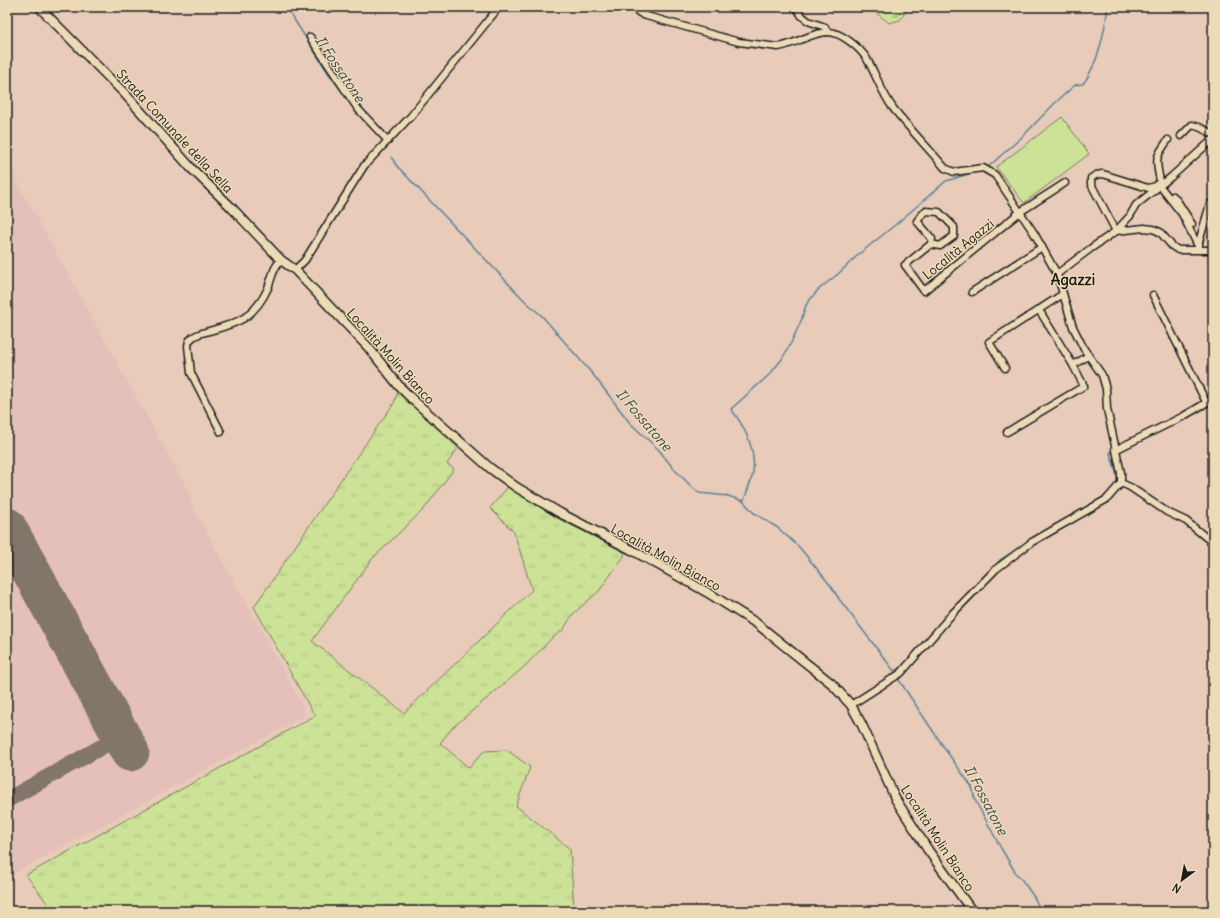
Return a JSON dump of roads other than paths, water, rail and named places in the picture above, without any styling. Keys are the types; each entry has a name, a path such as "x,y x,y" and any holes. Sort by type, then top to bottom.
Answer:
{"street":[{"name":"Strada Comunale della Sella","path":"39,7 125,94 192,169 231,207 280,260 295,270"},
{"path":"295,270 305,260 364,166 411,116 499,7"},
{"path":"631,7 643,15 739,42 770,46 784,46 827,32 838,34 848,40 866,58 892,106 945,168 954,172 983,168 995,175 1034,233 1057,274 1073,327 1088,356 1102,375 1106,389 1107,409 1121,473 1121,483 1107,499 1032,542 996,569 952,614 901,673 851,705"},
{"path":"796,7 802,16 812,23 825,27 827,32"},
{"path":"310,37 358,109 388,141"},
{"path":"1181,136 1192,125 1199,126 1213,134"},
{"path":"1116,231 1091,184 1091,178 1096,174 1103,174 1148,188 1156,186 1160,181 1156,161 1158,152 1168,140"},
{"path":"1057,274 1116,231 1130,216 1136,205 1163,187 1211,141"},
{"path":"1020,212 1065,183"},
{"path":"1163,187 1178,202 1192,224"},
{"path":"1163,187 1182,214 1200,250"},
{"path":"1200,250 1199,242 1210,204"},
{"path":"925,212 939,212 954,227 954,236 940,246 931,244 932,239 916,221 925,212"},
{"name":"Località Agazzi","path":"931,244 905,265 924,291 1020,212"},
{"path":"1116,231 1144,228 1153,229 1160,232 1172,246 1178,250 1213,250"},
{"path":"972,292 1042,248"},
{"path":"221,432 191,373 188,346 189,341 199,334 242,320 254,311 267,291 275,265 280,260"},
{"name":"Località Molin Bianco","path":"295,270 368,347 399,386 490,468 516,487 554,510 632,550 710,594 756,623 831,683 851,705 862,725 896,800 928,850 972,911"},
{"path":"1005,368 989,342 1063,294"},
{"path":"1153,295 1206,402"},
{"path":"1007,432 1084,386 1073,365 1039,310"},
{"path":"1073,365 1088,356"},
{"path":"1116,450 1182,417 1213,398"},
{"path":"1121,483 1130,487 1167,512 1186,521 1208,539 1213,546"}],"waterway":[{"name":"Il Fossatone","path":"286,7 329,74 354,108"},
{"path":"987,168 1023,136 1075,85 1083,84 1097,57 1103,37 1108,7"},
{"name":"Il Fossatone","path":"391,157 397,166 525,301 542,316 595,377 630,423 659,450 673,468 692,487 699,493 728,496 743,501 754,513 778,528 800,548 831,586 839,599 894,671 904,666"},
{"path":"744,500 753,473 753,455 745,431 731,409 770,374 782,359 801,321 806,305 818,290 946,181 975,172"},
{"path":"1166,422 1182,414"},
{"path":"1113,450 1110,453 1118,481"},
{"path":"987,574 1000,560 1021,547"},
{"name":"Il Fossatone","path":"899,680 972,787 975,800 1002,850 1017,875 1034,897 1041,911"}],"district":[{"name":"Agazzi","path":"1073,280"}]}
